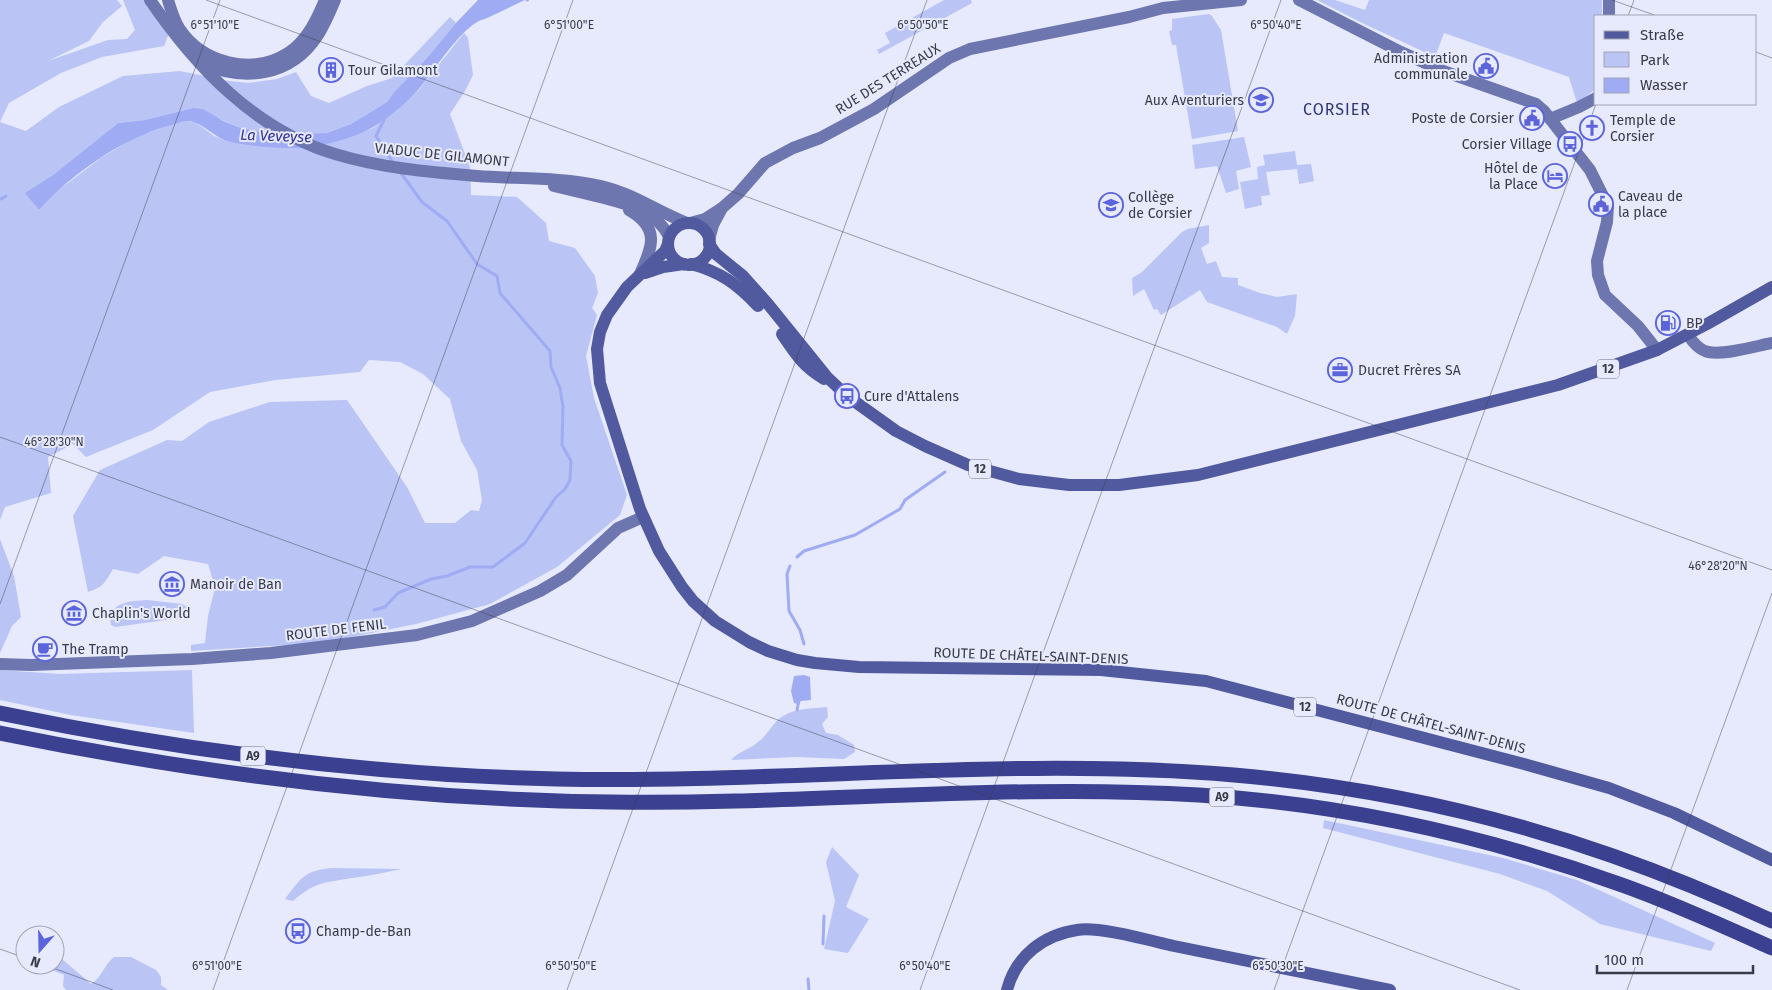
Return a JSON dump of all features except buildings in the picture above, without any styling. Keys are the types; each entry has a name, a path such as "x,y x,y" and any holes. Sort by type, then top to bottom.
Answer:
{"highway":[{"name":"A9","path":"0,713 121,736 230,753 331,765 450,775 649,780 975,770 1088,769 1177,772 1291,781 1407,800 1527,829 1642,866 1772,920"},
{"name":"A9","path":"0,734 178,766 249,776 389,791 500,799 702,803 993,792 1085,791 1201,795 1276,802 1394,821 1520,852 1627,887 1772,948"}],"main road":[{"name":"12","path":"669,240 675,228 689,223 703,229 709,242"},
{"name":"ROUTE DE CHÂTEL-SAINT-DENIS","path":"669,240 665,251 638,276 616,301 607,315 600,332 598,349 600,383 643,517 671,571 693,601 731,632 768,651 797,660 815,663 859,667 1101,670 1206,681 1609,788 1674,813 1772,860"},
{"path":"669,240 673,257 688,264 700,261 704,257 708,252 709,242"},
{"name":"ROUTE DE CHÂTEL-SAINT-DENIS","path":"709,242 716,254 743,276 837,387"},
{"name":"ROUTE DE CHÂTEL-SAINT-DENIS","path":"638,276 663,267 688,264 718,273 735,284 774,324 805,366 837,387 896,431 968,465 1020,479 1069,485 1119,485 1198,476 1558,385 1657,350 1688,335 1772,287"},
{"path":"1007,990 1010,979 1018,964 1036,945 1061,933 1080,929 1133,937 1390,990"}],"street":[{"name":"VIADUC DE GILAMONT","path":"150,0 202,67 220,86 261,118 308,143 334,154 378,165 436,173 523,179 545,178 600,194 649,214 662,225 669,240"},
{"path":"157,0 164,23 173,38 187,53 198,62 220,71 246,74 266,72 278,68 301,54 318,36 335,0"},
{"path":"168,0 180,29 193,44 214,58 235,64 248,64 275,59 288,53 309,31 325,0"},
{"name":"RUE DES TERREAUX","path":"689,223 705,219 722,208 743,188 764,163 793,148 820,138 874,109 953,56 983,46 1152,12 1163,8 1241,0"},
{"path":"1299,0 1442,71 1536,104 1590,170 1608,206 1607,222 1597,261 1601,288 1605,295 1638,326 1657,350"},
{"path":"1608,0 1609,15"},
{"path":"1550,119 1594,99"},
{"name":"VIADUC DE GILAMONT","path":"600,194 632,197 689,223"},
{"path":"600,194 636,214 648,229 651,248 638,276"},
{"name":"RUE DES TERREAUX","path":"709,242 713,225 722,208"},
{"path":"1688,335 1705,352 1717,354 1772,343"},
{"name":"ROUTE DE FENIL","path":"0,664 32,665 192,659 271,653 382,640 454,627 491,614 554,583 567,575 618,528 643,517"}],"green space":[{"path":"0,0 117,0 122,6 103,22 89,41 48,61 108,40 127,39 135,30 123,0 155,0 169,33 164,46 102,57 61,73 9,103 0,122"},
{"path":"944,0 971,0 972,3 879,54 877,50 890,43 885,33"},
{"path":"1317,0 1335,0 1365,10 1369,0 1602,0 1602,15 1594,15 1594,89 1577,103 1569,77 1444,33 1435,57"},
{"path":"1209,14 1221,30 1238,131 1192,139 1176,45 1172,45 1169,31 1172,30 1172,19"},
{"path":"450,17 456,23 387,102 351,124 327,133 274,134 241,128 193,108 145,120 118,123 53,175 26,193 39,210 52,195 101,158 137,136 176,123 195,122 214,136 230,142 309,148 353,136 373,128 418,91 464,33 468,38 473,75 450,114 470,167 471,195 517,197 546,223 549,241 575,248 595,276 598,293 592,308 597,315 586,356 594,398 627,495 620,515 557,567 490,604 416,624 321,643 191,651 191,645 205,643 208,616 215,588 208,564 164,556 138,574 113,569 103,584 88,592 73,516 100,470 167,440 182,441 209,422 270,402 347,400 407,487 425,523 455,523 471,510 479,511 482,500 477,470 461,441 450,399 423,374 400,362 369,360 360,372 275,380 210,392 153,430 86,457 73,444 48,457 51,493 5,507 0,520 0,122 26,131 59,107 123,76 180,71 249,83 277,79 296,72 311,96 329,103 367,86 392,78"},
{"path":"1244,137 1251,167 1236,171 1239,189 1226,193 1217,166 1195,169 1192,145"},
{"path":"1295,151 1297,165 1311,164 1314,181 1299,184 1297,169 1266,172 1270,195 1261,196 1262,205 1245,209 1240,182 1258,179 1257,167 1265,165 1263,155"},
{"path":"1209,225 1209,243 1201,248 1207,264 1216,261 1222,277 1238,278 1238,285 1277,297 1297,294 1295,316 1287,334 1277,327 1207,302 1200,290 1161,315 1157,309 1154,310 1144,289 1133,296 1132,278 1142,272 1182,232"},
{"path":"0,539 14,576 21,617 12,626 0,653"},
{"path":"147,600 182,604 191,609 191,614 188,617 115,627 111,625 111,617 116,607 127,602"},
{"path":"0,670 60,674 192,670 194,733 71,715 0,700"},
{"path":"827,707 828,717 822,724 826,733 838,735 854,745 855,752 844,759 797,757 731,760 760,741 775,723 786,714 799,710"},
{"path":"1324,820 1503,858 1577,880 1715,943 1711,951 1600,924 1547,891 1500,874 1323,828"},
{"path":"832,847 859,875 846,907 869,919 848,953 824,949 835,901 826,862"},
{"path":"332,868 402,869 327,882 314,886 293,901 285,899 304,876 315,871"},
{"path":"114,957 131,957 156,970 161,977 161,985 168,990 66,990 63,986 65,962 91,984"}],"water":[{"name":"La Veveyse","path":"478,0 525,0 477,22 468,29 449,49 412,97 389,117 363,132 343,140 315,146 302,148 270,147 230,142 190,121 133,139 98,159 66,184 39,210 25,193 53,175 118,123 145,120 193,108 203,109 223,121 241,128 274,134 327,133 351,124 387,102"},
{"path":"804,675 810,677 811,700 801,701 798,704 794,703 791,691 794,676"}],"waterway":[{"path":"386,116 376,136 394,164"},
{"path":"374,610 385,607 398,593 431,579 447,576 470,567 493,567 525,543 556,497 565,489 570,480 571,461 562,445 563,407 560,388 551,367 550,351 500,293 497,276 477,264 447,221 422,202 401,173"},
{"path":"1,199 6,196"},
{"path":"797,557 804,551 855,535 900,509 905,500 945,472"},
{"path":"790,566 787,574 789,611 800,630 804,644"},
{"path":"797,710 799,700"},
{"path":"823,944 824,916"},
{"path":"808,979 809,990"}],"place":[{"name":"Administration communale","path":"1486,66"},
{"name":"Tour Gilamont","path":"331,70"},
{"name":"Aux Aventuriers","path":"1261,100"},
{"name":"Poste de Corsier","path":"1532,118"},
{"name":"Temple de Corsier","path":"1592,128"},
{"name":"Corsier Village","path":"1570,144"},
{"name":"Hôtel de la Place","path":"1555,176"},
{"name":"Caveau de la place","path":"1601,204"},
{"name":"Collège de Corsier","path":"1111,205"},
{"name":"BP","path":"1668,323"},
{"name":"Ducret Frères SA","path":"1340,370"},
{"name":"Cure d'Attalens","path":"847,396"},
{"name":"Manoir de Ban","path":"172,584"},
{"name":"Chaplin's World","path":"74,613"},
{"name":"The Tramp","path":"45,649"},
{"name":"Champ-de-Ban","path":"298,931"}],"district":[{"name":"CORSIER","path":"1337,109"}]}
